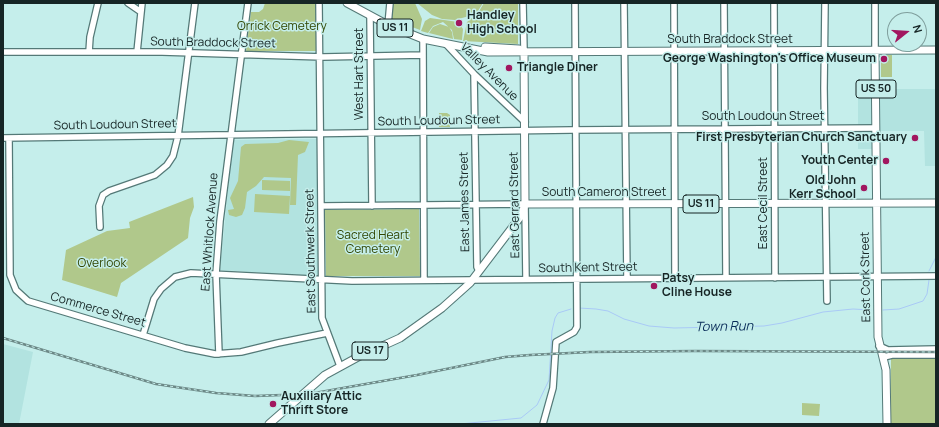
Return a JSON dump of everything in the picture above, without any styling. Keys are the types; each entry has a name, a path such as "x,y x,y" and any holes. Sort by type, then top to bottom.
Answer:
{"main road":[{"name":"Valley Avenue","path":"347,3 370,16 423,39 446,44"},
{"name":"South Braddock Street","path":"446,44 496,52 936,50"},
{"name":"US 50","path":"875,50 876,128"},
{"name":"East Gerrard Street","path":"524,51 525,204"},
{"name":"East Cork Street","path":"876,128 879,346 884,357 887,381 886,424"},
{"name":"South Cameron Street","path":"525,204 936,203"},
{"name":"US 17","path":"269,424 309,388 340,366 397,340 412,331 442,308 472,280 522,216 525,204"}],"street":[{"path":"89,52 90,37 98,3"},
{"path":"128,3 141,12"},
{"path":"137,52 142,3"},
{"path":"100,226 99,206 103,195 109,191 147,179 161,171 173,156 178,136 195,3"},
{"name":"East Whitlock Avenue","path":"219,354 216,274 220,221 248,3"},
{"name":"East Southwerk Street","path":"319,3 322,318 340,366"},
{"path":"388,24 390,3"},
{"path":"523,3 524,51"},
{"path":"543,424 553,388 556,342 574,332 577,327 575,3"},
{"path":"624,3 627,278"},
{"path":"674,3 675,278"},
{"path":"724,3 726,278"},
{"name":"East Cecil Street","path":"774,3 775,278"},
{"path":"825,3 824,128 827,301"},
{"path":"875,3 875,50"},
{"name":"West Hart Street","path":"370,16 372,206"},
{"path":"423,39 424,280"},
{"name":"Valley Avenue","path":"446,44 474,74 525,122"},
{"name":"South Braddock Street","path":"3,52 137,52 320,56 423,55"},
{"name":"East James Street","path":"474,74 477,267 479,271"},
{"name":"South Loudoun Street","path":"6,138 475,131 876,128"},
{"name":"Commerce Street","path":"6,138 9,268 11,281 16,290 23,297 35,303 185,348 219,354 241,352 278,342 327,333"},
{"name":"South Cameron Street","path":"321,206 525,204"},
{"name":"East Gerrard Street","path":"525,204 526,280"},
{"name":"South Kent Street","path":"143,335 154,299 165,284 185,274 216,274 322,280 526,280 936,276"},
{"path":"879,346 888,350 936,349"},
{"path":"884,357 892,355 936,355"}],"shaded area":[{"path":"858,89 936,89 936,166 925,166 924,131 874,131 874,149 858,149"},
{"path":"318,139 319,276 220,270 233,140"},
{"path":"3,344 33,352 19,424 3,424"}],"green space":[{"name":"Orrick Cemetery","path":"265,3 317,3 318,51 246,51 251,12 259,12 263,9"},
{"path":"393,3 415,3 422,19 420,30 391,19"},
{"path":"417,3 483,3 476,14 455,20 442,19 432,15"},
{"path":"484,3 518,3 518,44 463,41 467,22 478,13"},
{"path":"430,18 458,22 463,29 462,40 454,39 452,30 443,22 433,26 428,33 421,31 425,21"},
{"path":"440,24 449,27 452,32 453,39 429,33 433,27"},
{"path":"881,55 892,55 892,77 881,77"},
{"path":"439,113 447,113 450,115 450,127 439,127"},
{"path":"289,140 309,142 305,152 298,155 296,205 290,205 291,178 264,177 256,186 247,192 245,208 242,215 236,217 229,215 228,210 234,209 230,198 238,181 241,147 245,144 278,143"},
{"path":"262,180 290,181 290,191 262,190"},
{"path":"255,194 290,196 289,214 254,212"},
{"name":"Overlook","path":"193,197 194,207 190,218 188,238 121,283 117,297 62,280 66,250 107,231 130,228 129,222"},
{"name":"Sacred Heart Cemetery","path":"419,209 420,276 326,276 325,210"},
{"path":"936,357 936,424 890,424 891,358"},
{"path":"802,403 820,404 819,416 802,415"}],"waterway":[{"name":"Town Run","path":"929,271 936,257"},
{"name":"Town Run","path":"883,310 899,309 923,301 927,294 929,280"},
{"name":"Town Run","path":"579,308 608,311 624,319 649,326 674,328 764,326 782,323 823,312 853,309 871,310"},
{"name":"Town Run","path":"460,424 521,418 537,405 549,380 552,331 555,318 558,313 571,309"}],"railway":[{"path":"3,338 156,384 216,393 255,396 309,394 417,375 505,357 530,355 590,352 695,351 936,352"}],"place":[{"name":"Handley High School","path":"459,23"},
{"name":"George Washington's Office Museum","path":"884,59"},
{"name":"Triangle Diner","path":"509,68"},
{"name":"First Presbyterian Church Sanctuary","path":"915,138"},
{"name":"Youth Center","path":"886,161"},
{"name":"Old John Kerr School","path":"864,188"},
{"name":"Patsy Cline House","path":"654,286"},
{"name":"Auxiliary Attic Thrift Store","path":"273,404"}]}
